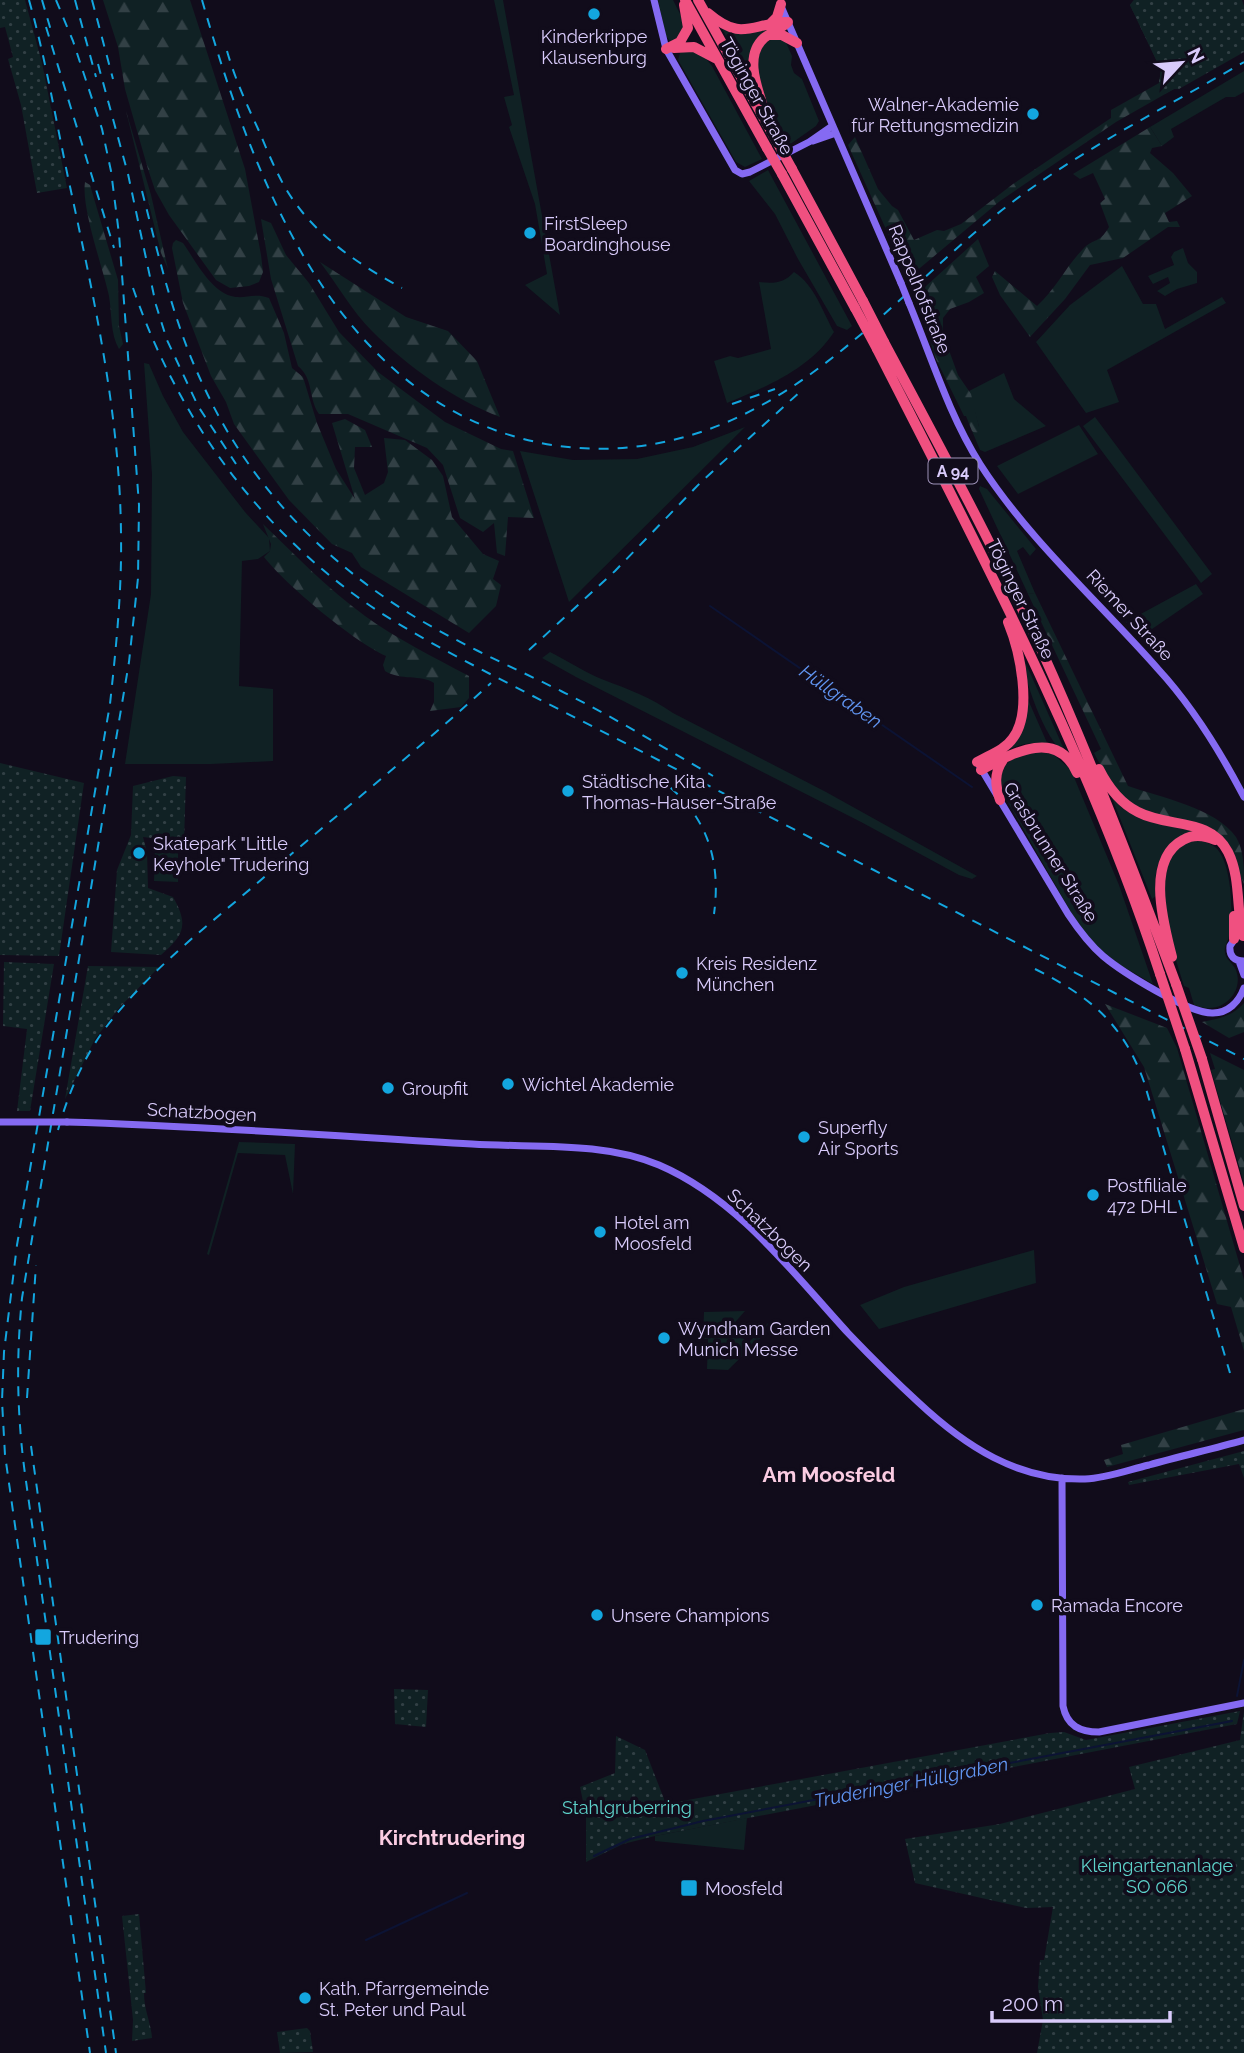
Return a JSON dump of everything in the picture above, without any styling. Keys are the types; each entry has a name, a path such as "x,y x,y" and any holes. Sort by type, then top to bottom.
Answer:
{"highway":[{"path":"666,49 680,42 688,28 684,0"},
{"name":"Töginger Straße","path":"684,0 859,304"},
{"path":"770,129 754,70 757,47 777,17 780,2"},
{"path":"700,4 729,28 768,31 797,43"},
{"name":"Töginger Straße","path":"700,4 778,142 859,304 1004,572 1086,752 1128,853 1176,984 1202,1059 1244,1206"},
{"path":"768,31 788,22"},
{"path":"666,49 694,47 718,59"},
{"name":"Töginger Straße","path":"881,345 1053,702 1096,804 1160,974 1244,1248"},
{"path":"979,766 1013,739 1022,707 1020,661 1011,628 994,591 992,574"},
{"path":"979,766 1035,746 1060,753 1072,762 1084,789 1096,804"},
{"path":"1086,752 1112,791 1132,809 1149,817 1208,831 1221,843 1233,867 1240,937"},
{"path":"1000,800 996,788 996,774 1007,756"},
{"path":"1176,984 1178,976 1167,938 1160,895 1163,864 1174,846 1190,837 1208,837 1221,843"}],"main road":[{"path":"654,0 666,49 705,121 738,172 750,172 834,129"},
{"name":"Rappelhofstraße","path":"780,2 947,395 980,464"},
{"name":"Riemer Straße","path":"980,464 1031,529 1178,693 1212,741 1244,797"},
{"name":"Grasbrunner Straße","path":"979,766 1075,924 1096,950 1156,990 1205,1013 1226,1010 1236,1003 1244,988"},
{"path":"1240,937 1230,946 1230,954 1242,961 1244,975"},
{"name":"Schatzbogen","path":"0,1122 193,1127 586,1149 627,1155 682,1176 736,1215 883,1370 962,1440 992,1458 1031,1473 1087,1479 1104,1477 1244,1440"},
{"path":"1062,1478 1062,1672 1065,1715 1074,1727 1091,1732 1244,1703"}],"green space":[{"path":"0,0 25,0 42,63 67,188 37,193 21,105 8,59 13,57 5,27 0,28"},
{"path":"103,0 190,0 245,169 261,255 263,272 259,282 230,288 216,280 169,215 155,190 125,89 118,47"},
{"path":"494,0 503,0 560,315 525,285 547,274 535,204 509,127 512,125 504,97 514,95"},
{"path":"658,0 673,0 684,22 676,40 670,41 666,36"},
{"path":"1134,0 1179,89 1174,89 1116,122 1000,201 908,278 848,145 855,137 878,189 898,210 914,240 961,224 1013,184 1111,118 1111,110 1159,83 1161,70 1130,5"},
{"path":"1134,0 1242,0 1244,52 1179,89 1165,94 1159,83 1161,70 1130,5"},
{"path":"779,25 760,38 754,87 721,27"},
{"path":"777,38 785,40 792,56 794,73 802,79 819,121 789,145 767,104 757,70 758,56 764,45"},
{"path":"689,50 703,55 712,66 762,159 745,167 736,162 678,60 680,53"},
{"path":"1244,71 1244,92 1235,97 1226,97 1171,129 1174,137 1162,146 1150,127"},
{"path":"126,111 151,195 168,269 161,253"},
{"path":"1150,127 1162,146 1152,148 1150,153 1173,173 1192,196 1165,213 1169,222 1177,221 1180,227 1168,227 1123,258 1090,265 1065,299 1030,337 1000,295 992,277 995,271 1037,306 1078,255 1109,227 1100,203 1105,199 1093,173 1080,179 1073,174"},
{"path":"768,170 852,326 847,330 837,326 775,214 749,181"},
{"path":"85,182 90,185 118,280 119,326 123,344 119,349 113,330 109,296 89,222"},
{"path":"261,219 271,223 286,255 309,283 339,332 378,372 445,422 501,449 513,451 534,518 508,517 505,556 497,553 494,523 483,532 460,518 443,465 427,448 348,414 319,414 309,383 298,366 271,279"},
{"path":"978,239 989,266 976,277 984,293 950,309 943,318 943,334 958,375 971,394 979,436 972,431 936,359 915,296"},
{"path":"176,240 183,243 204,274 223,293 236,297 269,298 284,333 292,368 303,377 317,423 336,469 355,499 332,423 345,419 365,430 372,447 355,447 354,468 365,495 384,483 388,472 384,438 405,440 432,460 443,476 452,517 483,554 499,561 493,579 501,585 496,606 469,633 361,567 352,553 332,544 289,500 234,424 226,402 211,376 183,303 172,248"},
{"path":"1183,248 1188,263 1197,272 1197,283 1165,296 1157,291 1170,283 1168,277 1153,284 1148,276 1174,265 1171,257 1174,252"},
{"path":"320,262 406,317 448,331 477,361 500,417 448,391 401,357 365,323"},
{"path":"1122,266 1143,304 1156,304 1165,329 1222,297 1226,303 1107,370 1119,402 1086,413 1036,342 1070,305"},
{"path":"794,272 813,291 834,332 800,367 727,403 714,361 771,349 759,282 778,282"},
{"path":"144,363 149,364 183,432 245,512 269,538 270,551 258,559 242,561 239,686 273,689 273,761 125,764 151,594 152,474"},
{"path":"1004,373 1014,399 1046,426 985,452 980,450 972,431 979,435 969,391"},
{"path":"1095,417 1212,574 1201,583 1083,426"},
{"path":"1079,425 1098,454 1018,494 997,466"},
{"path":"745,427 569,602 520,451 573,460 637,459 693,447"},
{"path":"980,486 987,489 1036,549 1030,556 1023,547 1017,551 1035,593 1028,594 979,489"},
{"path":"263,524 351,606 402,640 469,676 469,698 461,707 430,711 434,702 434,683 385,671 383,665 386,656 339,625 274,569 264,557 270,551 271,544"},
{"path":"1196,584 1203,594 1139,638 1126,622"},
{"path":"1035,593 1128,786 1201,811 1227,827 1241,848 1244,884 1229,847 1211,829 1139,811 1126,802 1115,789 1094,753 1101,749 1028,594"},
{"path":"1019,648 1067,756 1058,748 1043,722 1025,675"},
{"path":"550,652 597,677 657,703 977,876 972,879 959,875 576,677 542,658"},
{"path":"1026,695 1048,745 1029,744 1010,749"},
{"path":"1037,751 1053,754 1071,770 1119,885 1153,984 1120,965 1093,944 1072,914 999,787 1003,770 1010,761"},
{"path":"0,763 84,783 59,956 0,955"},
{"path":"173,776 186,777 184,842 143,837 147,852 148,888 173,897 181,915 182,929 161,955 111,952 117,870 131,835 133,786"},
{"path":"1112,798 1144,818 1203,832 1179,840 1164,852 1156,871 1156,896 1152,899"},
{"path":"1194,840 1215,847 1225,864 1231,915 1225,952 1238,977 1233,995 1223,1004 1208,1008 1194,1005 1189,988 1184,986 1164,905 1164,883 1168,864 1178,850"},
{"path":"155,846 178,847 178,882 154,881"},
{"path":"4,962 54,964 30,1111 17,1111 27,1029 3,1026"},
{"path":"88,966 159,967 119,1008 95,1039 65,1099"},
{"path":"1244,1003 1244,1032 1229,1038 1202,1022 1230,1014"},
{"path":"1105,1004 1167,1028 1177,1048 1244,1280 1244,1351 1231,1307 1217,1304 1144,1067"},
{"path":"1210,1053 1244,1070 1244,1183 1211,1070 1215,1069"},
{"path":"239,1142 295,1144 293,1194 285,1155 238,1153 209,1255 207,1254"},
{"path":"1034,1250 1036,1283 879,1329 860,1305 904,1287"},
{"path":"745,1311 731,1327 748,1343 768,1323 772,1327 728,1370 707,1369 708,1339 703,1339 704,1312"},
{"path":"1244,1409 1244,1430 1107,1467 1104,1460 1123,1454 1121,1445"},
{"path":"1244,1451 1244,1478 1239,1464 1129,1485 1128,1482"},
{"path":"394,1689 428,1690 426,1727 395,1724"},
{"name":"Stahlgruberring","path":"1240,1711 1237,1724 655,1836 623,1844 586,1862 586,1816 580,1787 615,1773 616,1736 645,1750 666,1804 1050,1733 1064,1732 1086,1740"},
{"name":"Kleingartenanlage SO 066","path":"1244,1711 1244,2053 1037,2053 1043,2020 1038,1987 1040,1960 1044,1960 1053,1907 1026,1908 915,1883 905,1839 1000,1824 1135,1789 1129,1767 1240,1740"},
{"path":"747,1818 744,1850 655,1841 655,1836"},
{"path":"139,1914 146,1993 144,1999 152,2038 132,2041 133,2020 122,1916"},
{"path":"307,2028 310,2031 313,2052 280,2053 277,2032"}],"waterway":[{"name":"Hüllgraben","path":"710,606 972,787"},
{"name":"Truderinger Hüllgraben","path":"1237,1696 1244,1660"},
{"name":"Truderinger Hüllgraben","path":"594,1856 630,1839 703,1821 1232,1721"},
{"name":"Truderinger Hüllgraben","path":"366,1940 467,1893"}],"railway":[{"path":"29,0 88,269 111,401 120,489 120,598 110,704 17,1245 4,1352 2,1401 5,1455 90,2053"},
{"path":"42,0 52,34"},
{"path":"56,0 73,41 102,129 111,171 119,234 139,505 138,578 129,662 22,1298 18,1386 25,1474 106,2053"},
{"path":"75,0 96,77"},
{"path":"92,0 113,79"},
{"path":"202,0 248,139 278,208 314,273 357,332 409,382 470,419 541,443 598,449 626,448 681,438 708,430 760,406 793,386 855,340 973,235 1030,189 1120,132 1244,62"},
{"path":"46,27 114,248"},
{"path":"227,51 271,160 297,205 322,234 352,258 402,288"},
{"path":"98,64 128,174 156,305 167,340 198,406 236,464"},
{"path":"142,191 176,315 204,387 243,456 292,518 350,572 415,617 600,711 713,776"},
{"path":"133,288 174,383 228,470 261,510 297,546 336,580 378,611 489,674 1244,1059"},
{"path":"732,404 775,389"},
{"path":"529,650 615,571 701,482 802,390"},
{"path":"58,1130 72,1089 91,1050 107,1026 144,984 205,927 409,756 491,683"},
{"path":"655,776 686,803 706,836 715,873 714,914"},
{"path":"1035,969 1088,1001 1115,1027 1136,1061 1230,1373"},
{"path":"27,1398 36,1265"},
{"path":"31,1446 116,2053"}],"place":[{"name":"Kinderkrippe Klausenburg","path":"594,14"},
{"name":"Walner-Akademie für Rettungsmedizin","path":"1033,114"},
{"name":"FirstSleep Boardinghouse","path":"530,233"},
{"name":"Städtische Kita Thomas-Hauser-Straße","path":"568,791"},
{"name":"Skatepark \"Little Keyhole\" Trudering","path":"139,853"},
{"name":"Kreis Residenz München","path":"682,973"},
{"name":"Wichtel Akademie","path":"508,1084"},
{"name":"Groupfit","path":"388,1088"},
{"name":"Superfly Air Sports","path":"804,1137"},
{"name":"Postfiliale 472 DHL","path":"1093,1195"},
{"name":"Hotel am Moosfeld","path":"600,1232"},
{"name":"Wyndham Garden Munich Messe","path":"664,1338"},
{"name":"Ramada Encore","path":"1037,1605"},
{"name":"Unsere Champions","path":"597,1615"},
{"name":"Trudering","path":"43,1637"},
{"name":"Moosfeld","path":"689,1888"},
{"name":"Kath. Pfarrgemeinde St. Peter und Paul","path":"305,1998"}],"district":[{"name":"Am Moosfeld","path":"829,1474"},
{"name":"Kirchtrudering","path":"452,1837"}]}
